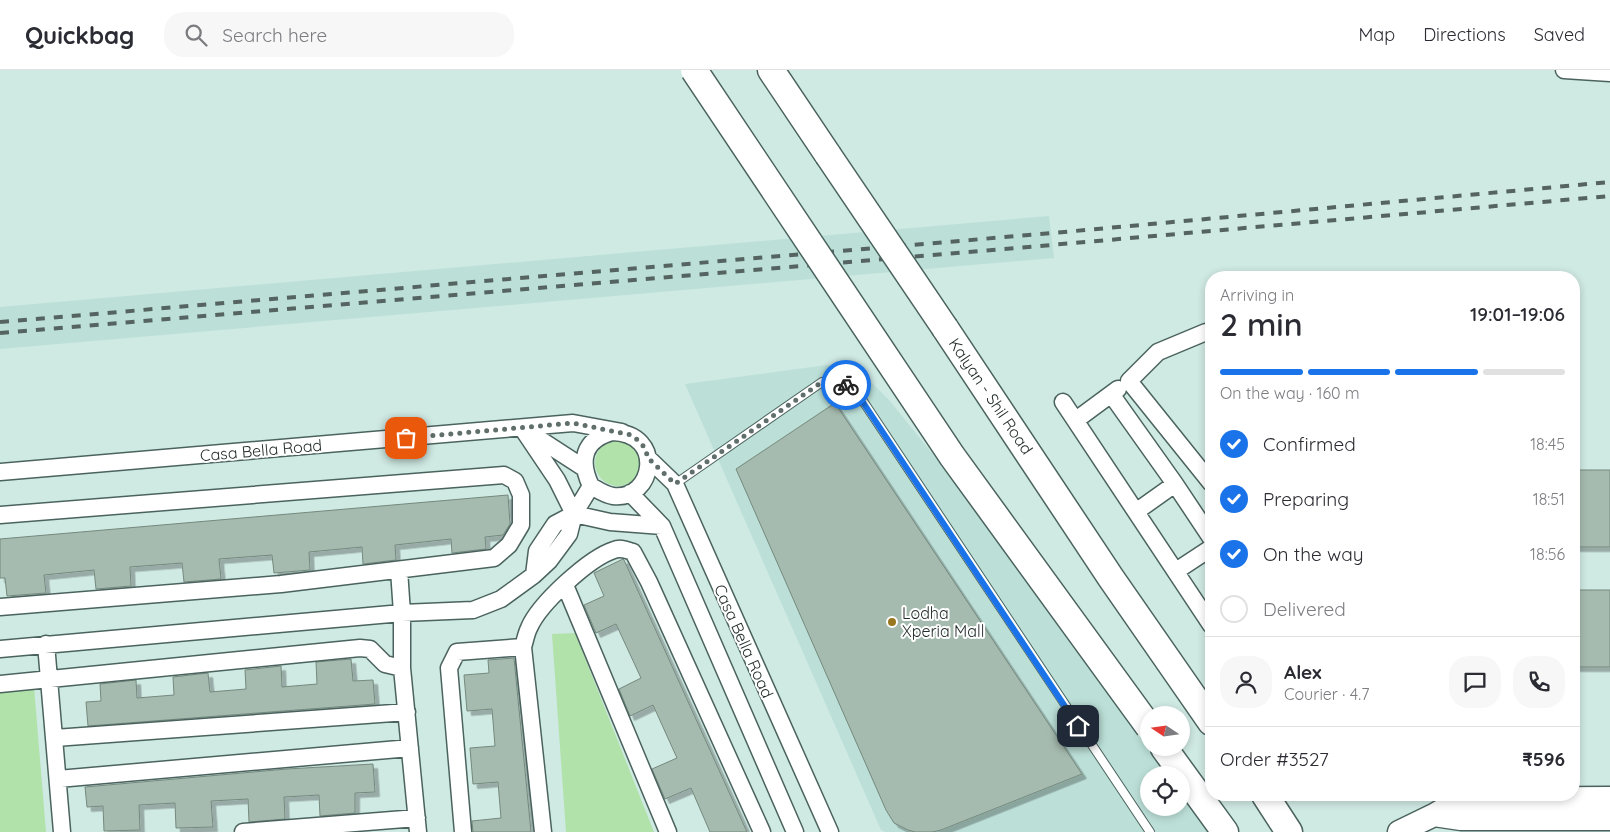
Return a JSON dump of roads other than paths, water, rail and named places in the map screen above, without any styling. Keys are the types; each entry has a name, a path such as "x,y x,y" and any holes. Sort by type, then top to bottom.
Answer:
{"main road":[{"path":"694,70 952,456 1140,715"},
{"name":"Kalyan - Shil Road","path":"771,70 1105,569 1205,713"},
{"path":"1170,756 1225,832"},
{"path":"1269,801 1289,832"}],"street":[{"path":"1564,70 1610,73"},
{"path":"1076,420 1129,381 1158,352 1205,333"},
{"path":"1129,381 1205,476"},
{"path":"1111,394 1176,484 1205,529"},
{"path":"1063,402 1205,616"},
{"name":"Casa Bella Road","path":"0,472 573,423 631,435 645,448 648,458 675,484 830,832"},
{"path":"522,428 584,468"},
{"path":"522,428 557,480 574,514"},
{"path":"622,432 602,435 594,440 588,448 584,468 591,486 607,495 614,496 630,493 639,487 645,479 648,458"},
{"path":"0,515 504,475 515,481 521,495 521,525 510,545 494,558 281,584 0,608"},
{"path":"1136,511 1176,484"},
{"path":"0,649 402,613 473,610 501,599 534,575 537,550 555,524 574,514 591,486"},
{"name":"Casa Bella Road","path":"630,493 662,526 795,832"},
{"path":"574,514 610,522 662,526"},
{"path":"542,832 523,647 529,628 547,600 589,564 614,550 622,548 633,552 649,582 762,832"},
{"path":"1176,571 1205,552"},
{"path":"243,832 418,825 402,668 402,613 399,570"},
{"path":"565,585 668,832"},
{"path":"46,644 62,832"},
{"path":"464,832 449,668 457,652 523,647"},
{"path":"0,684 360,648 370,649 385,664 402,668"},
{"path":"55,738 407,712"},
{"path":"58,779 410,748"},
{"path":"1580,800 1610,798"},
{"path":"1399,832 1457,801"},
{"path":"1466,801 1478,806 1610,819"},
{"path":"1478,806 1560,801"}],"lane":[{"path":"675,484 822,382 838,380 854,389 1150,832"}],"railway":[{"path":"0,322 1053,233 1610,182"},
{"path":"0,333 1610,196"}],"place":[{"name":"Lodha Xperia Mall","path":"892,622"}]}
